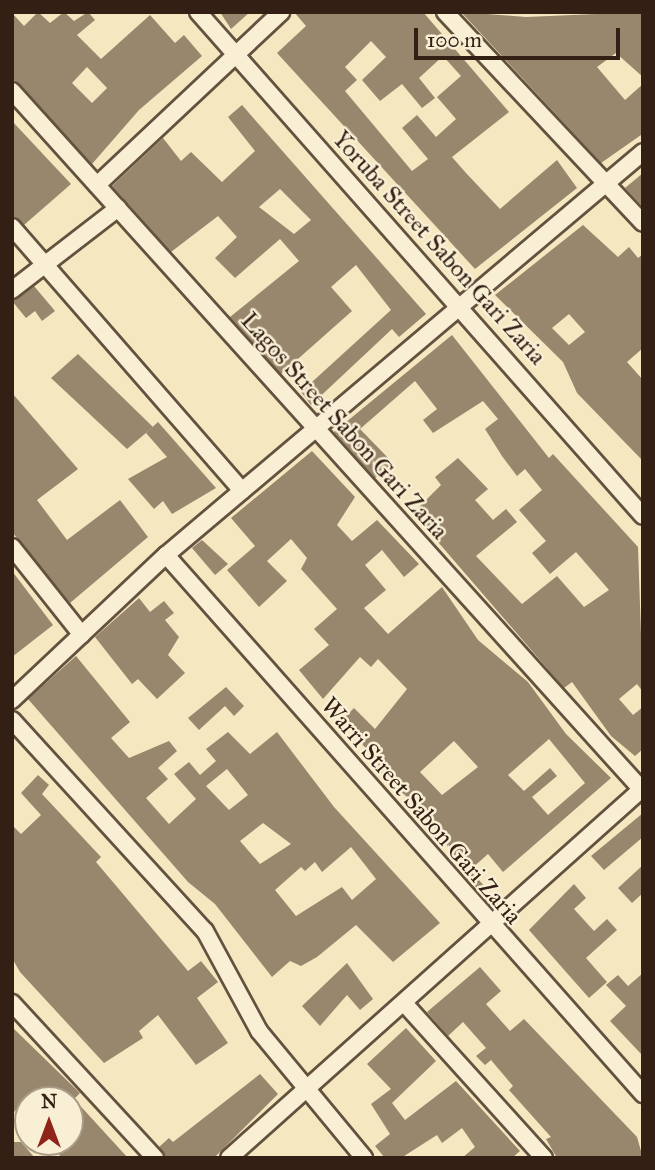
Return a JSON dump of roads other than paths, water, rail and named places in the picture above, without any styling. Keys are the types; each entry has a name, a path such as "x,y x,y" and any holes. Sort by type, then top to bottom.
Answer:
{"street":[{"name":"Yoruba Street Sabon Gari Zaria","path":"198,12 463,308 643,516"},
{"path":"97,185 237,57 281,12"},
{"path":"445,12 484,60 607,182 643,223"},
{"name":"Lagos Street Sabon Gari Zaria","path":"12,91 642,789"},
{"path":"12,700 166,555 463,308 643,152"},
{"path":"12,290 118,208"},
{"path":"12,227 242,491"},
{"path":"12,547 82,635"},
{"name":"Warri Street Sabon Gari Zaria","path":"166,555 643,1094"},
{"path":"12,720 205,931 259,1031 303,1090 364,1158"},
{"path":"229,1158 642,789"},
{"path":"12,1003 155,1158"},
{"path":"404,1003 544,1158"}]}
